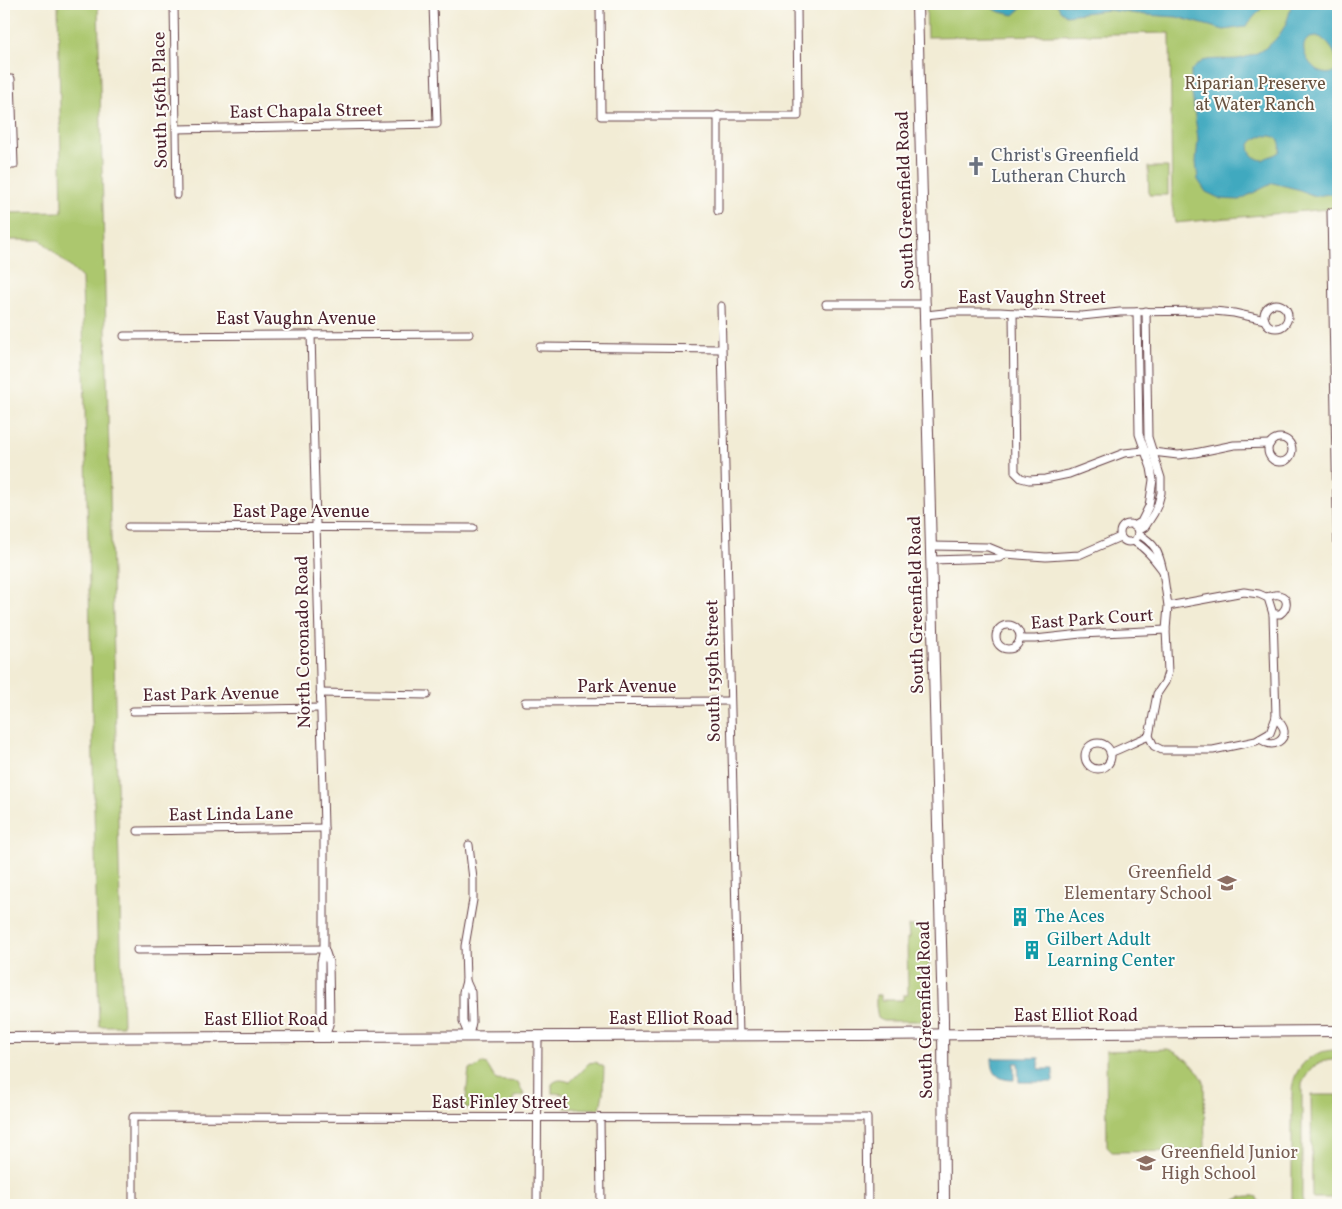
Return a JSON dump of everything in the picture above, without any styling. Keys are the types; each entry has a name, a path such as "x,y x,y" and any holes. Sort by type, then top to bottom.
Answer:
{"main road":[{"name":"South Greenfield Road","path":"917,4 943,1034 944,1205"},
{"name":"East Elliot Road","path":"4,1038 1338,1031"}],"street":[{"name":"South 156th Place","path":"174,4 177,195"},
{"name":"East Chapala Street","path":"177,130 437,124 434,4"},
{"path":"600,4 601,116 798,116 797,4"},
{"path":"4,165 14,165 7,79"},
{"path":"718,115 718,211"},
{"path":"1331,212 1336,315 1338,562"},
{"name":"East Vaughn Street","path":"826,304 953,312 1082,316 1120,312 1214,311 1234,313 1265,320"},
{"name":"South 159th Street","path":"721,306 739,1035"},
{"path":"1136,530 1144,527 1154,513 1161,493 1161,478 1148,438 1137,312"},
{"path":"1133,541 1136,539 1136,530 1149,506 1154,480 1139,434 1146,312"},
{"path":"1013,313 1015,472 1021,478 1029,480 1045,479 1069,474 1124,454 1144,451 1187,454 1234,445 1270,444"},
{"name":"North Coronado Road","path":"311,334 324,828 324,949 329,962 330,1021 325,1036"},
{"name":"East Vaughn Avenue","path":"124,336 469,334"},
{"path":"540,347 721,349"},
{"path":"1163,570 1142,546 1133,541 1125,541 1120,537 1119,531 1123,526 1128,524 1154,546 1161,559 1163,570 1168,606 1166,630 1168,672 1165,682 1157,694 1149,736 1154,746 1162,750 1213,750 1256,741 1270,733 1276,717 1273,614 1267,597"},
{"name":"East Page Avenue","path":"128,527 473,528"},
{"path":"932,546 988,547 1005,554 1046,557 1078,555 1120,537"},
{"path":"970,546 970,559"},
{"path":"932,560 999,558 1005,554"},
{"path":"1168,606 1244,592 1267,597 1276,594 1281,595 1287,605 1285,611 1280,614 1273,614"},
{"name":"East Park Court","path":"1020,639 1166,630"},
{"path":"320,693 427,694"},
{"name":"Park Avenue","path":"525,702 730,701"},
{"name":"East Park Avenue","path":"133,711 320,708"},
{"path":"1260,738 1266,743 1273,744 1283,738 1284,728 1276,717"},
{"path":"1110,753 1149,736"},
{"name":"East Linda Lane","path":"138,831 324,828"},
{"path":"469,845 473,879 473,900 465,946 466,981 463,992 463,1022 469,1036"},
{"path":"137,950 324,949"},
{"path":"537,1205 538,1036"},
{"name":"East Finley Street","path":"133,1205 133,1117 867,1118 868,1205"},
{"path":"600,1118 601,1205"}],"green space":[{"path":"58,4 98,4 123,1026 99,1026 82,278 41,240 4,240 4,213 62,212"},
{"name":"Riparian Preserve at Water Ranch","path":"926,4 1338,4 1338,208 1175,223 1172,205 1170,33 927,37"},
{"path":"1148,167 1168,167 1168,195 1149,195"},
{"path":"908,926 924,926 928,930 931,1015 926,1021 883,1021 878,1018 876,995 881,995 881,1000 903,1000 903,995 908,995"},
{"path":"1168,1049 1189,1062 1198,1071 1204,1082 1205,1151 1112,1152 1107,1147 1106,1051"},
{"path":"1338,1050 1338,1060 1325,1061 1316,1065 1308,1073 1302,1084 1302,1198 1304,1205 1294,1205 1292,1199 1293,1083 1300,1067 1306,1061 1320,1052"},
{"path":"595,1062 604,1067 600,1109 565,1108 564,1094 552,1093 552,1084 558,1080 570,1082 589,1063"},
{"path":"481,1063 487,1065 496,1080 518,1082 524,1095 514,1097 511,1108 465,1108 469,1069 476,1068"},
{"path":"1311,1095 1338,1095 1338,1198 1312,1198"},
{"path":"1257,1197 1259,1205 1229,1205 1235,1200"}],"water":[{"path":"984,4 1026,4 1014,15 1000,12"},
{"path":"1057,4 1261,4 1262,8 1245,27 1224,30 1177,17 1108,10 1066,15"},
{"path":"1291,4 1338,4 1338,63 1332,48 1320,37 1309,38 1304,45 1304,52 1312,66 1326,74 1333,72 1338,66 1338,193 1315,196 1273,183 1239,200 1221,199 1206,192 1198,180 1196,162 1198,139 1191,86 1191,71 1203,61 1238,59 1267,47 1281,33","holes":["1261,136 1275,137 1280,144 1280,151 1278,153 1263,160 1258,159 1251,153 1251,142 1255,139"]},
{"path":"992,1058 1039,1058 1039,1069 1053,1069 1053,1082 1019,1082 1018,1063 1014,1063 1014,1080 1004,1079 995,1072"}],"place":[{"name":"Christ's Greenfield Lutheran Church","path":"976,166"},
{"name":"Greenfield Elementary School","path":"1227,883"},
{"name":"The Aces","path":"1020,917"},
{"name":"Gilbert Adult Learning Center","path":"1032,950"},
{"name":"Greenfield Junior High School","path":"1146,1163"}]}
